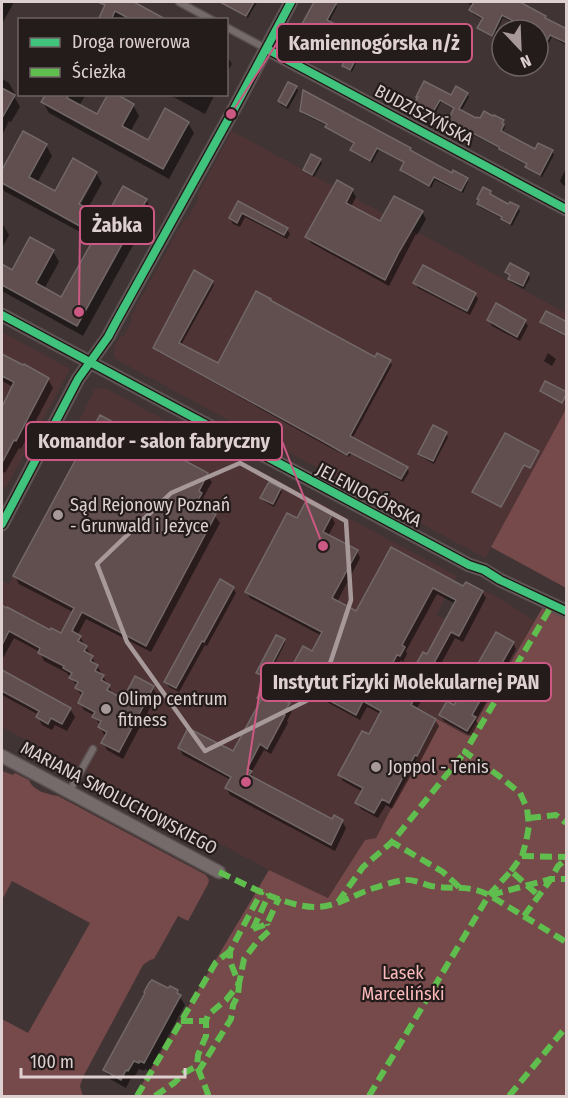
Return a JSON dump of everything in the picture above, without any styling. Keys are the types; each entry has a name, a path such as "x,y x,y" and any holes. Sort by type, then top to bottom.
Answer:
{"street":[{"path":"2,524 78,379 108,337 291,2"},
{"name":"BUDZISZYŃSKA","path":"267,49 567,209"},
{"name":"JELENIOGÓRSKA","path":"2,315 469,565 484,570 500,580 567,611"},
{"name":"MARIANA SMOLUCHOWSKIEGO","path":"2,756 219,872"}],"lane":[{"path":"179,2 209,18"},
{"path":"193,9 197,2"},
{"name":"BUDZISZYŃSKA","path":"228,28 267,49"},
{"path":"69,792 93,748"}],"highlighted area":[{"path":"240,463 346,521 351,600 320,694 205,751 127,642 97,564 171,493"}],"shaded area":[{"path":"232,131 566,313 566,409 485,558 116,359 114,347 120,337 124,336 132,321 131,316 184,220 187,219 198,200 197,196"},
{"path":"2,332 70,369 6,488 2,485"},
{"path":"105,388 457,576 436,615 446,620 466,582 503,600 534,621 468,736 437,719 376,838 365,840 328,898 269,870 2,727 2,581 9,584 13,576 32,586 115,451 75,429 95,389"}],"green space":[{"path":"566,409 566,588 491,547"},
{"name":"Lasek Marceliński","path":"544,605 566,617 566,1096 135,1096 269,870 328,898 365,840 376,838 437,719 468,736"},
{"path":"2,771 13,775 15,773 29,780 37,789 58,796 206,875 209,880 188,921 178,916 154,959 143,965 83,1077 80,1086 83,1096 2,1096 2,1019 28,1033 90,923 12,881 2,900"}],"building":[{"path":"98,2 134,2 163,18 128,18 115,11 112,18 99,18 105,5"},
{"path":"220,2 254,2 246,16"},
{"path":"314,2 337,2 327,20 352,33 347,42 357,47 353,55 357,57 350,70 342,66 344,62 295,37"},
{"path":"474,2 520,2 546,16 545,18 508,18 502,15 501,18 490,18 490,35 477,28 483,18 469,10"},
{"path":"550,20 567,29 567,43 550,35"},
{"path":"424,81 451,95 456,86 468,93 459,109 476,118 480,118 484,111 494,115 504,120 501,131 535,149 538,143 553,150 540,175 525,167 527,164 499,147 448,120 454,108 440,100 433,112 415,102"},
{"path":"288,82 297,86 286,106 278,101"},
{"path":"2,88 15,95 2,118"},
{"path":"303,90 411,148 410,150 452,173 453,170 468,178 461,191 434,177 429,186 400,170 404,162 377,148 370,161 350,150 354,143 325,127 327,124 300,111"},
{"path":"45,96 68,96 67,98 97,114 107,96 120,96 134,104 122,126 148,140 165,108 189,122 163,169 41,102"},
{"path":"23,131 47,144 29,177 55,191 73,158 97,172 79,204 105,218 123,186 147,199 77,326 2,285 2,264 12,270 30,237 54,250 36,283 61,297 96,235 2,183 2,170"},
{"path":"311,154 321,159 312,175 303,170"},
{"path":"337,180 353,189 346,203 380,221 394,196 423,211 385,280 305,237"},
{"path":"483,187 491,191 490,194 508,204 510,202 519,206 510,224 501,219 502,217 477,204"},
{"path":"238,201 288,228 284,235 242,213 237,223 229,218"},
{"path":"510,263 529,273 523,286 508,279 510,275 505,272"},
{"path":"423,265 476,293 467,311 413,283"},
{"path":"194,270 213,281 179,343 218,363 256,291 375,357 377,353 391,360 350,436 408,467 401,479 349,452 347,455 153,348"},
{"path":"496,303 526,320 517,337 487,320"},
{"path":"546,311 567,322 567,336 540,322"},
{"path":"2,354 49,378 2,463 2,407 14,382 2,376"},
{"path":"545,381 567,392 562,403 540,391"},
{"path":"100,415 208,473 199,491 202,493 196,504 216,514 146,646 82,612 72,631 81,636 78,641 87,646 84,651 93,656 90,661 98,665 95,671 104,675 101,680 110,685 107,690 123,699 135,676 154,686 119,752 101,743 107,732 98,727 101,721 92,717 95,712 78,703 83,692 75,688 78,682 69,678 72,673 63,668 64,666 38,653 40,648 9,631 2,645 2,605 50,630 51,628 61,633 74,608 13,576"},
{"path":"433,425 447,432 433,461 418,454"},
{"path":"505,433 539,451 530,468 524,465 501,507 472,492"},
{"path":"269,482 281,488 273,504 260,498"},
{"path":"306,501 332,515 323,532 358,550 332,598 356,611 391,547 463,586 466,582 483,591 459,636 451,632 411,705 436,719 389,803 382,799 374,813 355,803 363,788 338,775 362,731 369,734 381,711 363,701 356,715 308,689 313,680 291,668 303,646 312,651 322,632 245,592 287,513 297,518","holes":["433,588 456,600 427,654 423,652 416,664 421,667 402,701 386,692 380,687 397,655 400,656 405,647 402,645"]},
{"path":"220,579 234,587 176,688 164,682"},
{"path":"496,632 514,642 472,715 476,717 467,731 439,715 447,701 454,705"},
{"path":"276,635 285,639 265,677 256,673"},
{"path":"2,670 71,708 62,724 51,718 48,724 36,717 39,711 2,691"},
{"path":"267,679 281,686 276,696 290,703 267,749 260,744 247,769 252,771 249,775 332,819 334,815 343,820 331,845 225,788 231,777 178,748 188,728 233,751 261,700 257,698"},
{"path":"152,980 178,990 177,993 181,995 144,1063 134,1061 121,1080 103,1070"}],"marked path":[{"path":"511,871 522,856 526,842 529,826 527,808 520,793 465,752 552,605"},
{"path":"459,887 443,872 392,842 465,752"},
{"path":"529,818 556,815 566,823"},
{"path":"338,902 363,867 392,842"},
{"path":"522,856 566,857"},
{"path":"524,916 558,866 566,859"},
{"path":"369,1096 489,895 511,871 538,895"},
{"path":"219,872 280,900 318,907 405,880 431,886 474,890 489,895 566,942"},
{"path":"491,895 551,879 566,879"},
{"path":"198,1072 231,1019 239,984 230,961 230,951 262,891"},
{"path":"253,929 269,894"},
{"path":"253,929 267,924 279,898"},
{"path":"207,1096 197,1066 198,1055 206,1036 208,1015 226,1000 239,984 244,959 269,931 267,924"},
{"path":"137,1096 216,962 230,951"},
{"path":"181,1021 206,1021"},
{"path":"509,1096 566,1027"},
{"path":"155,1096 184,1073 197,1066"}],"cycle path":[{"path":"2,524 78,379 108,337 291,2"},
{"path":"267,49 566,209"},
{"path":"2,315 469,565 484,570 566,611"}],"place":[{"name":"Kamiennogórska n/ż","path":"231,114"},
{"name":"Żabka","path":"79,312"},
{"name":"Sąd Rejonowy Poznań - Grunwald i Jeżyce","path":"58,515"},
{"name":"Komandor - salon fabryczny","path":"323,546"},
{"name":"Olimp centrum fitness","path":"106,709"},
{"name":"Joppol - Tenis","path":"376,767"},
{"name":"Instytut Fizyki Molekularnej PAN","path":"246,782"}]}
